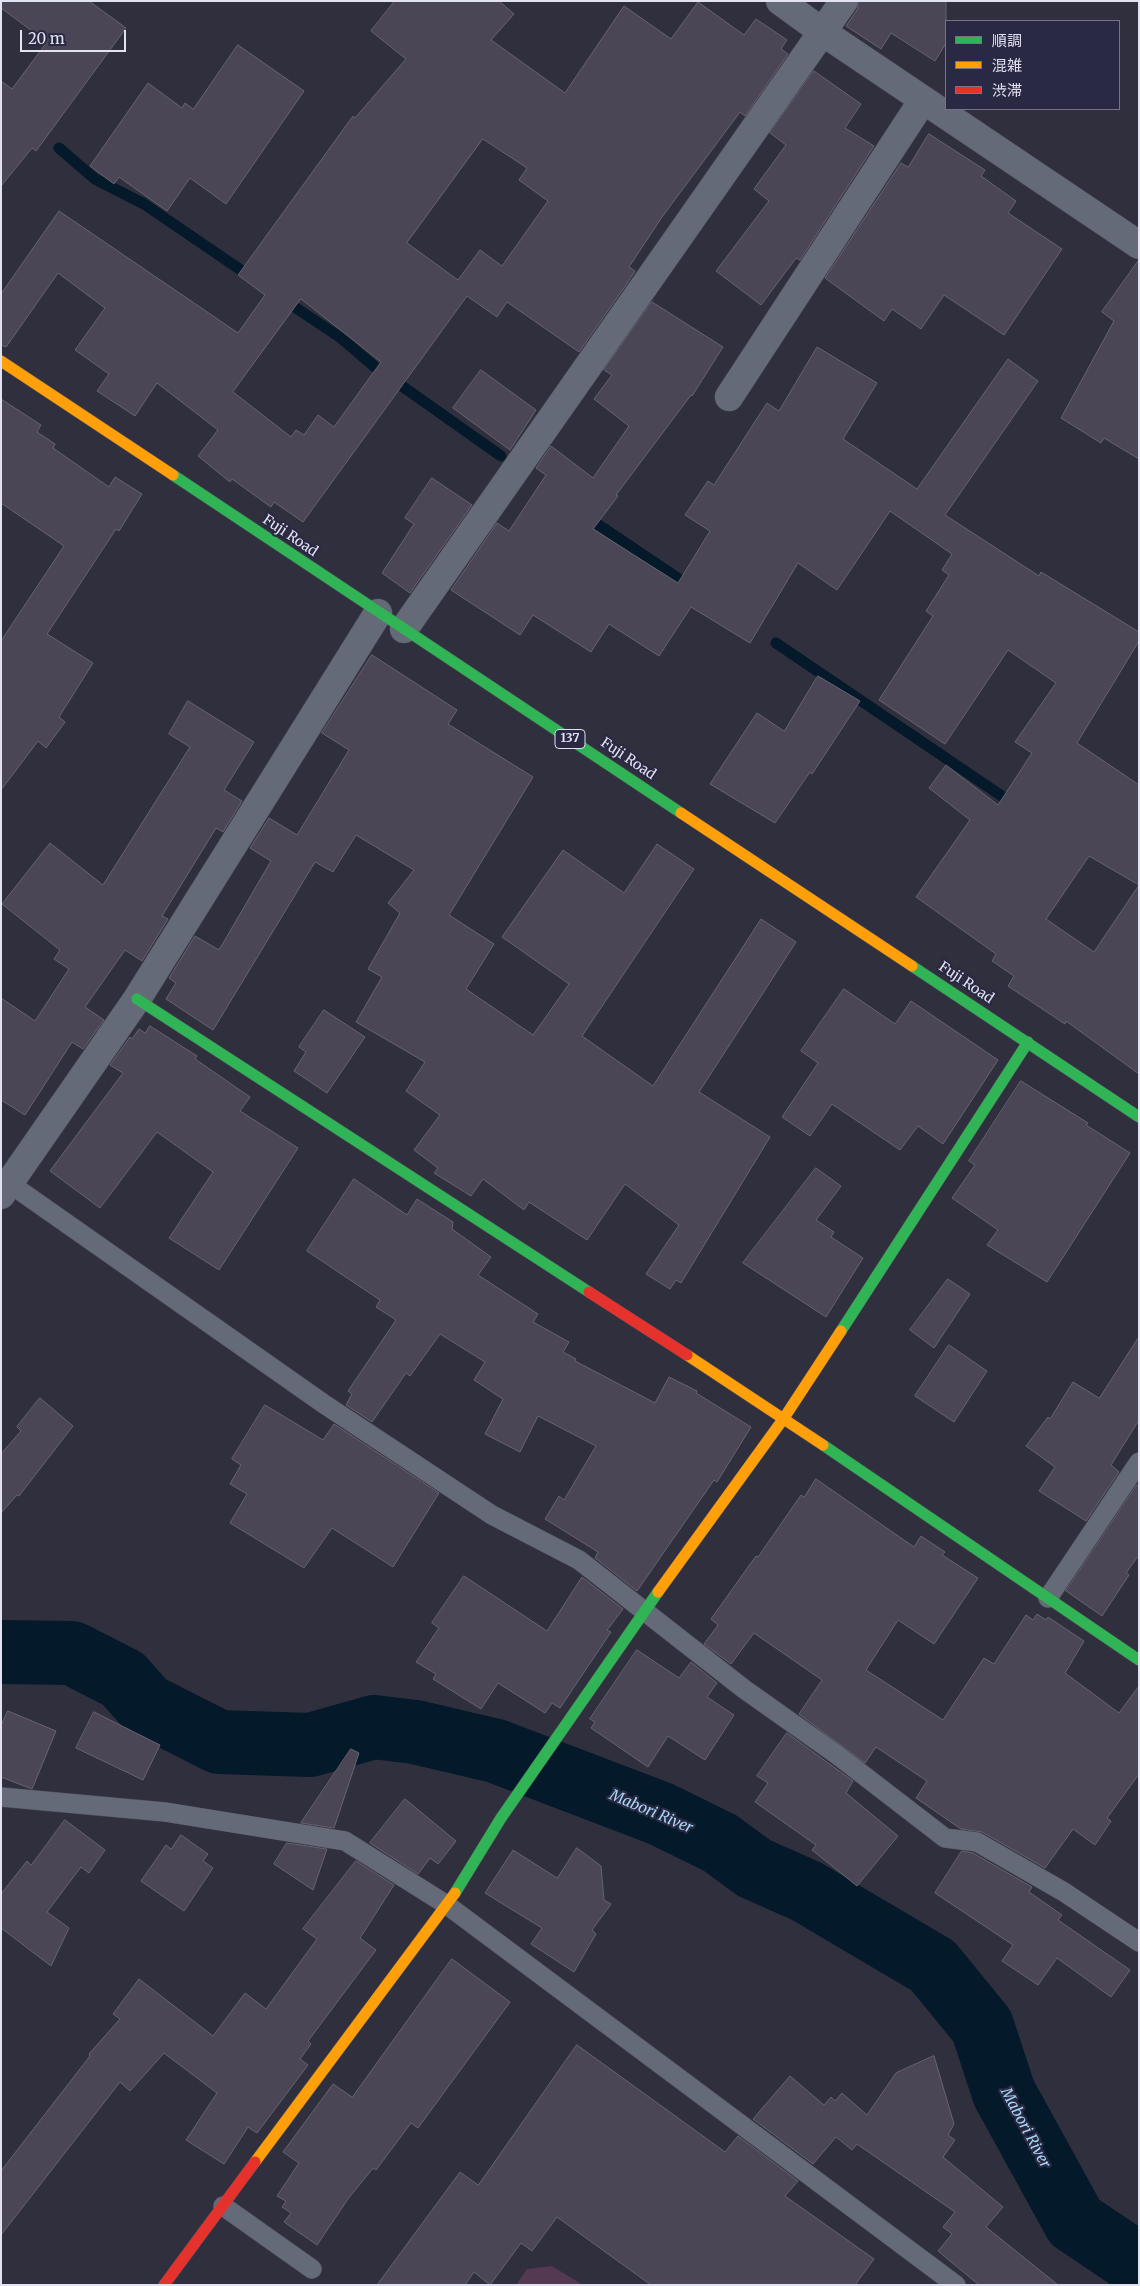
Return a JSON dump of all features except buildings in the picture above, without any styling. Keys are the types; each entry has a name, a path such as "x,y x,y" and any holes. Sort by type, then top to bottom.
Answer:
{"main road":[{"name":"Fuji Road","path":"1,361 378,613 1139,1116"},
{"path":"137,999 784,1418 1139,1660"},
{"path":"164,2285 446,1904 501,1818 560,1736 645,1610 784,1418 1028,1042"}],"street":[{"path":"780,1 824,34 1139,245"},
{"path":"404,629 824,34 844,1"},
{"path":"729,397 923,100"},
{"path":"5,1189 137,999 378,613"}],"lane":[{"path":"5,1189 492,1515 580,1560 744,1689 836,1754 945,1838 977,1842 1064,1892 1139,1942"},
{"path":"1048,1598 1139,1462"},
{"path":"1,1797 165,1812 345,1841 446,1904 956,2285"},
{"path":"223,2206 312,2269"}],"shaded area":[{"path":"552,2266 583,2285 516,2285 527,2269"}],"waterway":[{"path":"59,148 95,179 144,204 254,279"},
{"path":"284,300 341,338 375,367 501,456"},
{"path":"584,515 691,587"},
{"path":"776,643 1015,805"},
{"name":"Mabori River","path":"1,1652 72,1653 123,1679 146,1705 219,1742 310,1745 374,1727 415,1732 496,1751 661,1814 720,1843 754,1868 806,1891 933,1966 982,2026 1004,2093 1075,2222 1139,2265"}],"traffic: fast":[{"path":"173,475 681,813"},
{"path":"912,966 1139,1117"},
{"path":"137,999 589,1292"},
{"path":"841,1331 1028,1042"},
{"path":"823,1445 1139,1660"},
{"path":"455,1893 501,1818 658,1592"}],"traffic: slow":[{"path":"1,361 173,475"},
{"path":"681,813 912,966"},
{"path":"658,1592 784,1418 841,1331"},
{"path":"687,1355 823,1445"},
{"path":"255,2162 455,1893"}],"traffic: jam":[{"path":"589,1292 687,1355"},
{"path":"164,2285 255,2162"}]}
